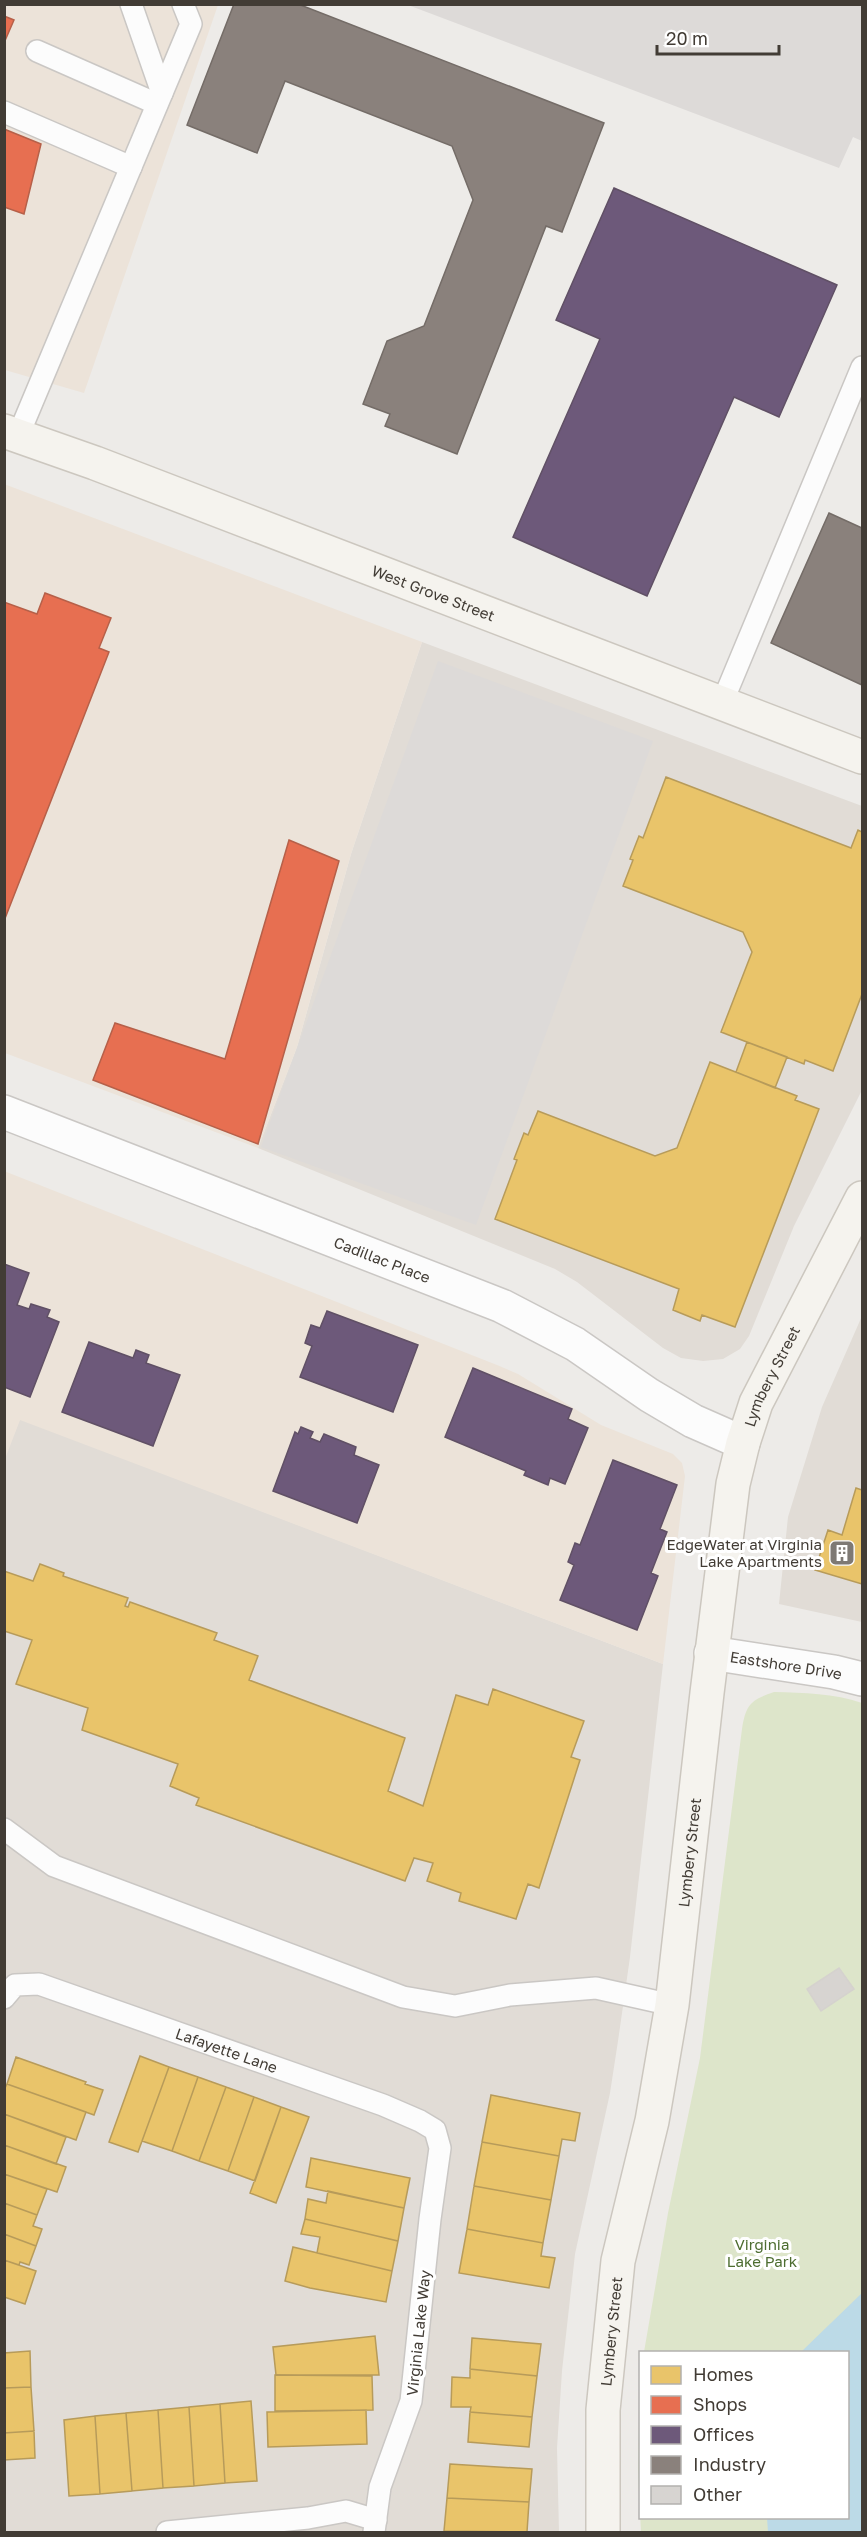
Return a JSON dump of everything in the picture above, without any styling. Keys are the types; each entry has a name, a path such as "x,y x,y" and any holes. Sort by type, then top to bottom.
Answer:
{"street":[{"name":"West Grove Street","path":"11,433 95,463 862,757"},
{"name":"Cadillac Place","path":"4,1112 502,1306 575,1344 684,1416 743,1443"},
{"name":"Lymbery Street","path":"603,2532 603,2410 618,2260 652,2121 672,2005 726,1530 743,1443 756,1403 862,1198"},
{"name":"Eastshore Drive","path":"711,1653 834,1671 862,1679"}],"lane":[{"path":"131,4 160,98"},
{"path":"11,433 131,167 191,24 183,4"},
{"path":"37,51 160,98"},
{"path":"4,112 131,167"},
{"path":"722,703 862,367"},
{"path":"4,1829 54,1866 403,1997 455,2006 510,1995 596,1988 672,2005"},
{"name":"Lafayette Lane","path":"10,1991 39,1984 383,2105 435,2130"},
{"name":"Virginia Lake Way","path":"375,2526 381,2487 411,2401 430,2219 441,2148 435,2130"},
{"path":"166,2532 308,2518 346,2511 375,2526"}],"shaded area":[{"path":"4,5 218,5 84,393 5,370"},
{"path":"408,5 862,5 862,141 853,137 839,168"},
{"path":"4,484 422,642 351,854 297,1047 258,1148 5,1053"},
{"path":"422,642 862,806 862,1090 794,1226 749,1336 740,1349 723,1359 703,1361 681,1358 663,1348 577,1282 555,1269 258,1148 297,1047 351,854"},
{"path":"438,661 653,741 476,1225 261,1147"},
{"path":"4,1171 497,1365 518,1374 601,1425 673,1454 682,1463 685,1476 663,1664 20,1420 5,1459"},
{"path":"862,1316 862,1622 779,1604 788,1517 822,1407"},
{"path":"20,1419 663,1664 630,1957 618,2041 610,2093 575,2254 562,2371 557,2448 559,2532 5,2532 4,1459"}],"green space":[{"name":"Virginia Lake Park","path":"774,1692 841,1697 862,1703 862,2532 641,2532 640,2519 849,2519 849,2351 644,2351 668,2213 700,2058 745,1714 751,1704"},
{"path":"639,2424 639,2490 638,2470"}],"water":[{"path":"862,2293 862,2532 768,2532 767,2519 849,2519 849,2351 802,2351"}],"building: Homes":[{"path":"666,777 851,848 858,830 862,832 862,994 833,1071 805,1060 804,1064 721,1032 752,952 743,932 623,886 639,836 643,838"},
{"path":"747,1042 787,1057 775,1088 736,1072"},
{"path":"710,1062 797,1096 795,1100 819,1109 735,1327 702,1315 700,1321 673,1310 679,1289 495,1219 517,1160 514,1159 524,1133 528,1135 538,1111 655,1156 677,1148"},
{"name":"EdgeWater at Virginia Lake Apartments","path":"856,1488 862,1490 862,1584 815,1570 828,1530 842,1535"},
{"path":"40,1564 64,1573 63,1576 128,1598 125,1606 128,1607 130,1602 217,1633 214,1640 258,1656 249,1680 405,1738 388,1791 423,1806 456,1695 488,1705 493,1689 584,1721 571,1757 580,1760 539,1888 528,1884 516,1919 459,1901 461,1893 427,1881 433,1863 414,1858 405,1881 196,1805 199,1798 170,1786 178,1764 82,1730 88,1708 16,1684 32,1640 4,1631 4,1571 33,1581"},
{"path":"140,2056 169,2067 138,2152 109,2142"},
{"path":"16,2057 103,2090 94,2115 7,2084"},
{"path":"169,2067 198,2077 172,2151 142,2141"},
{"path":"198,2077 226,2087 199,2161 172,2151"},
{"path":"7,2084 86,2112 76,2140 4,2114 4,2090"},
{"path":"226,2087 254,2097 228,2171 199,2161"},
{"path":"491,2095 580,2113 575,2141 562,2139 559,2156 482,2142"},
{"path":"254,2097 281,2107 255,2181 228,2171"},
{"path":"281,2107 309,2117 276,2203 250,2193"},
{"path":"4,2114 66,2137 56,2164 4,2145"},
{"path":"482,2142 559,2156 551,2200 474,2186"},
{"path":"4,2145 66,2167 57,2192 4,2174"},
{"path":"311,2158 410,2178 404,2208 306,2187"},
{"path":"4,2174 47,2189 37,2215 4,2203"},
{"path":"474,2186 551,2200 543,2243 467,2229"},
{"path":"328,2191 404,2208 398,2241 305,2219 308,2199 326,2203"},
{"path":"4,2203 37,2215 33,2226 42,2229 36,2246 4,2234"},
{"path":"305,2219 398,2241 392,2271 317,2253 320,2237 301,2234"},
{"path":"467,2229 543,2243 541,2256 555,2258 549,2288 459,2273"},
{"path":"4,2234 36,2246 29,2265 20,2262 19,2265 4,2260"},
{"path":"293,2247 392,2271 386,2302 285,2281"},
{"path":"4,2260 36,2271 25,2304 4,2297"},
{"path":"375,2336 379,2375 276,2375 273,2347"},
{"path":"472,2338 541,2344 537,2376 470,2369"},
{"path":"30,2351 31,2387 4,2388 4,2353"},
{"path":"470,2369 537,2376 532,2417 470,2412 471,2407 451,2407 452,2377 470,2378"},
{"path":"275,2375 372,2376 373,2410 275,2411"},
{"path":"31,2387 34,2431 4,2433 4,2388"},
{"path":"251,2401 257,2481 225,2483 220,2404"},
{"path":"220,2404 225,2483 194,2486 189,2407"},
{"path":"189,2407 194,2486 163,2488 158,2410"},
{"path":"158,2410 163,2488 132,2491 126,2413"},
{"path":"366,2410 367,2444 268,2447 267,2412"},
{"path":"470,2412 532,2417 529,2447 468,2442"},
{"path":"126,2413 132,2491 100,2494 95,2416"},
{"path":"95,2416 100,2494 69,2496 64,2420"},
{"path":"34,2431 35,2458 4,2460 4,2433"},
{"path":"450,2464 532,2469 529,2502 447,2498"},
{"path":"447,2498 529,2502 527,2532 444,2531"}],"building: Shops":[{"path":"4,16 14,20 4,43"},
{"path":"4,129 41,144 24,214 4,207"},
{"path":"45,593 111,618 99,648 109,652 4,921 4,602 37,614"},
{"path":"289,840 339,861 258,1144 93,1080 115,1023 225,1059"}],"building: Offices":[{"path":"614,188 837,285 779,417 734,397 647,596 513,537 600,339 556,320"},
{"path":"4,1264 29,1273 17,1305 29,1309 31,1304 50,1310 47,1317 59,1322 30,1397 4,1387"},
{"path":"327,1311 418,1345 393,1412 300,1377 312,1346 305,1343 311,1325 320,1328"},
{"path":"89,1342 133,1358 136,1350 149,1355 146,1363 180,1375 153,1446 62,1412"},
{"path":"473,1368 572,1409 568,1419 588,1428 565,1484 550,1478 548,1485 524,1475 526,1471 445,1437"},
{"path":"301,1427 313,1432 310,1438 320,1442 324,1434 356,1447 354,1455 379,1465 357,1523 273,1491 295,1432 298,1434"},
{"path":"613,1460 677,1485 660,1529 667,1532 651,1573 658,1576 637,1630 560,1600 574,1565 568,1562 575,1543 580,1545"}],"building: Industry":[{"path":"234,4 298,4 604,123 562,232 546,226 457,454 385,426 390,414 363,404 387,341 424,326 473,200 452,146 285,81 257,153 187,125"},
{"path":"829,513 862,528 862,685 771,643"}],"building: Other":[{"path":"839,1968 854,1989 821,2011 807,1989"}],"place":[{"name":"EdgeWater at Virginia Lake Apartments","path":"842,1553"}]}
